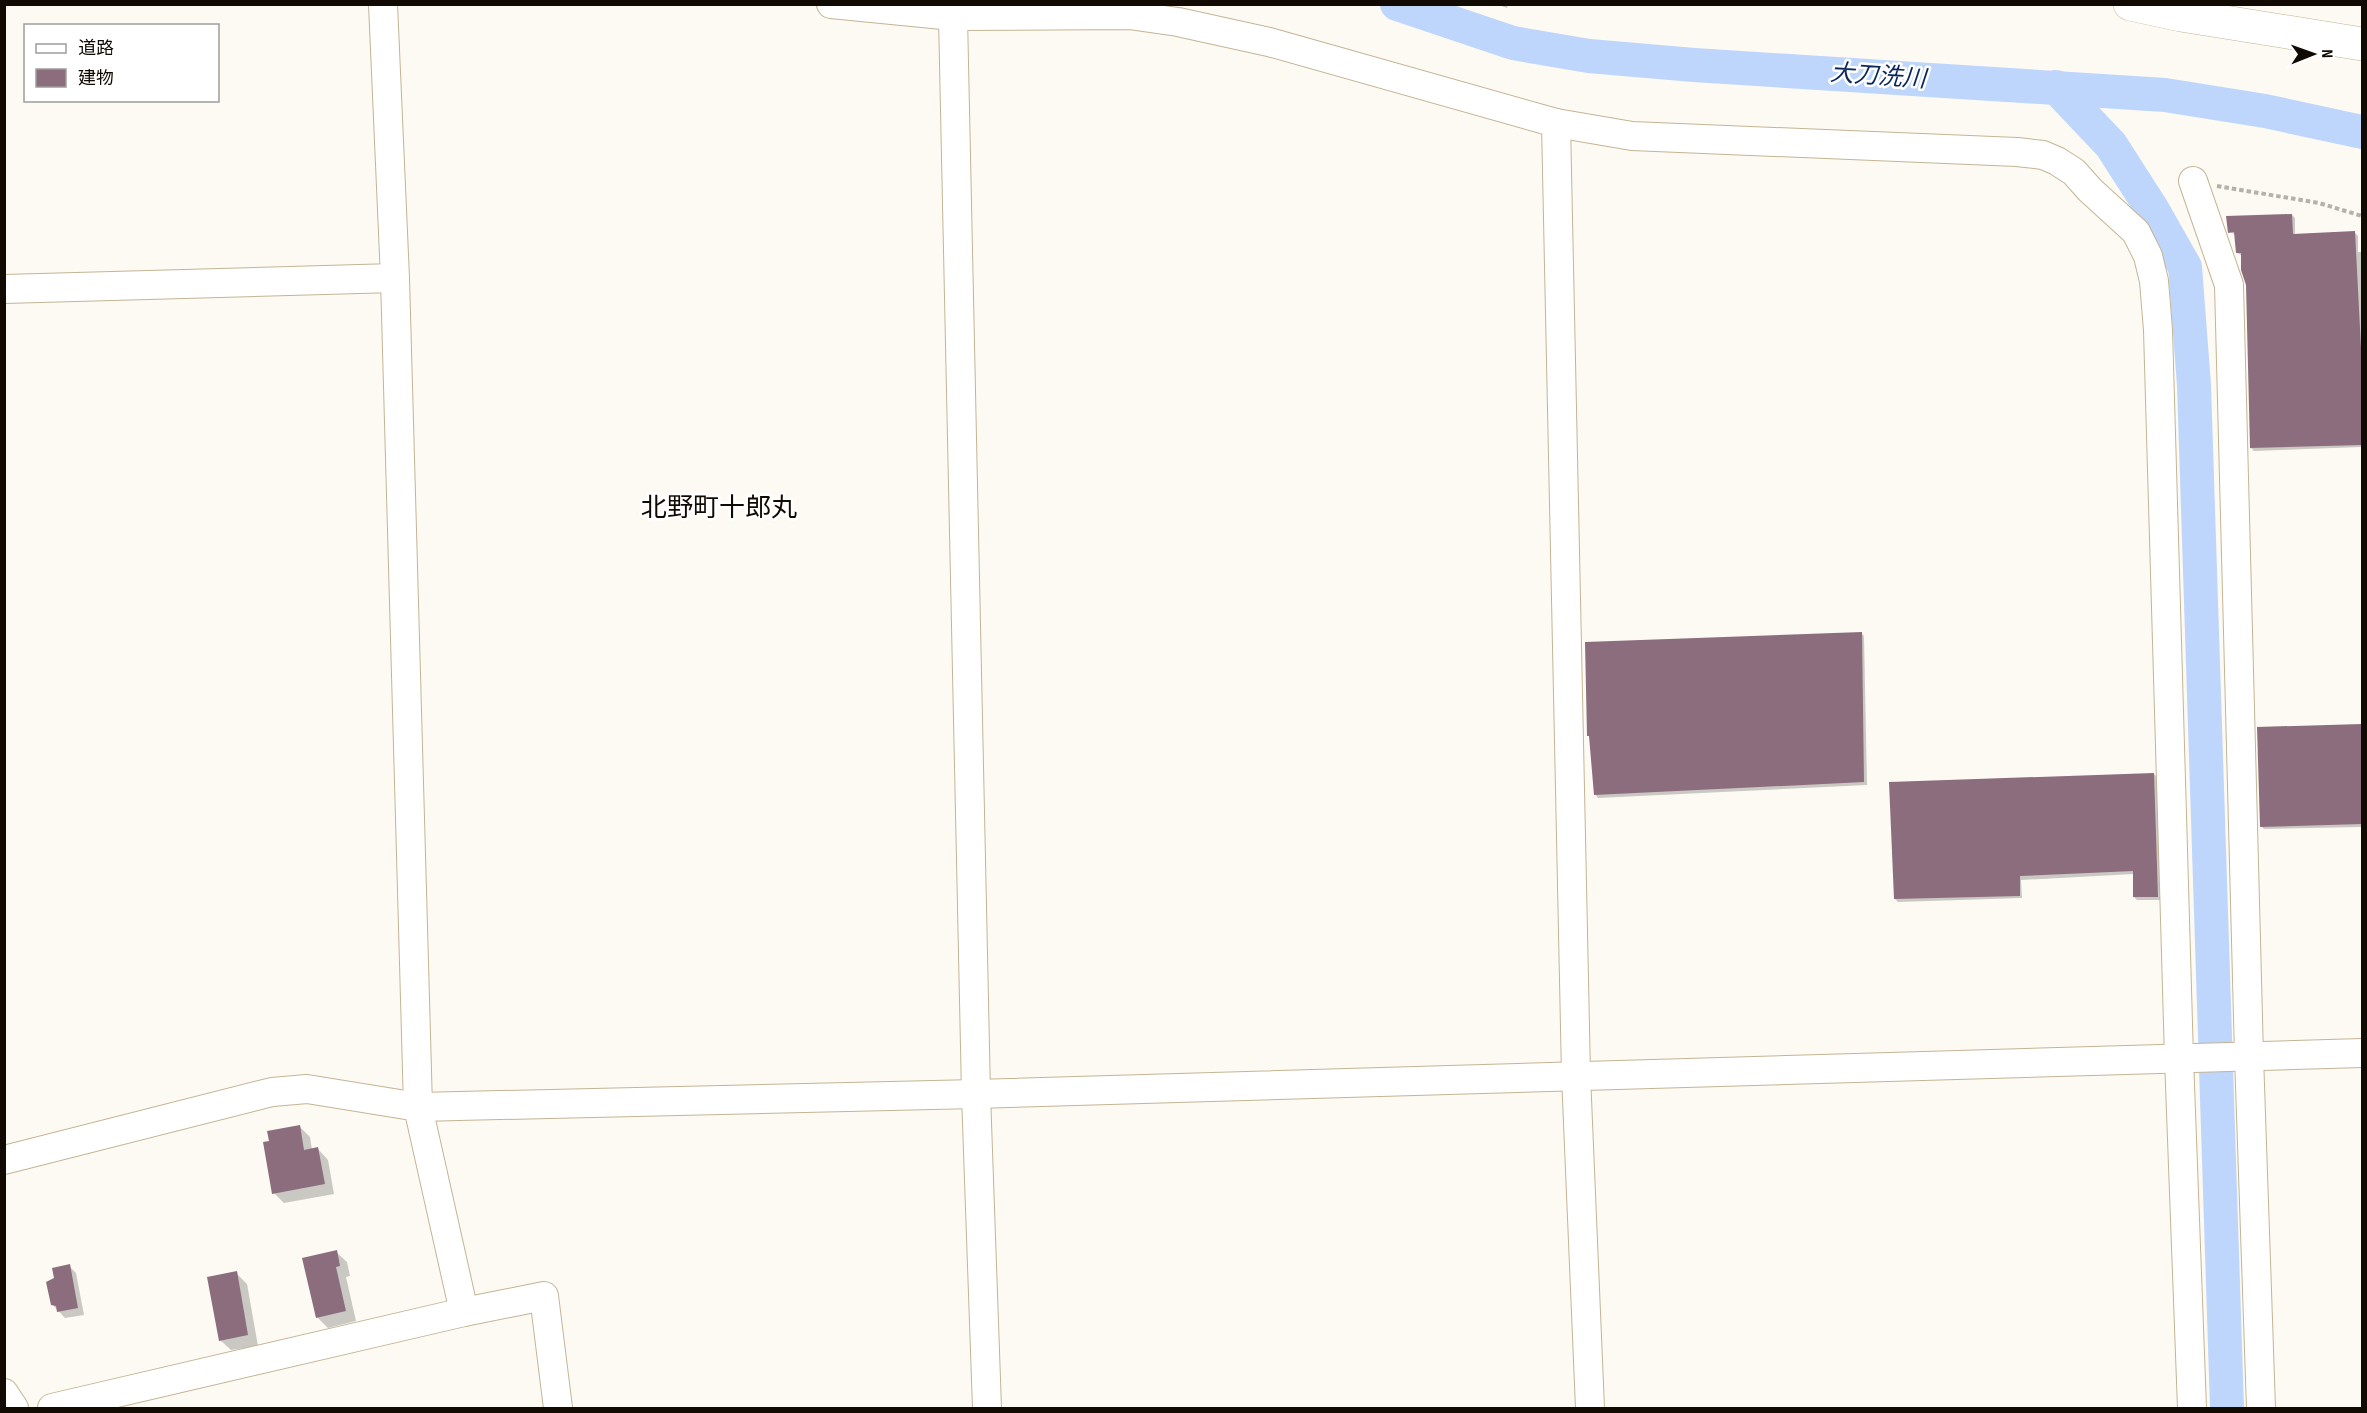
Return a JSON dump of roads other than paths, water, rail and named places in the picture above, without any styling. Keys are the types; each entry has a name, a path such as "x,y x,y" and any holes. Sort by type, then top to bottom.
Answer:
{"highway":[{"path":"2130,4 2181,15 2362,44"}],"street":[{"path":"383,4 394,278 418,1107 464,1312"},
{"path":"831,4 953,16 1129,15 1178,22 1269,42 1556,123 1632,136 2043,155 2074,172 2090,190 2136,232 2148,256 2154,280 2158,330 2184,1058 2192,1408"},
{"path":"953,16 976,1094 987,1408"},
{"path":"1556,123 1576,1075 1590,1408"},
{"path":"2193,181 2229,285 2244,1056 2261,1408"},
{"path":"4,289 394,278"},
{"path":"4,1160 272,1092 307,1089 418,1107 976,1094 2362,1053"},
{"path":"52,1408 464,1312 544,1296 558,1408"},
{"path":"4,1393 14,1408"}],"waterway":[{"name":"大刀洗川","path":"1397,4 1513,43 1589,56 1694,65 2165,95 2265,111 2362,132"},
{"path":"2056,87 2111,145 2152,209 2185,267 2194,385 2227,1408"}],"district":[{"name":"北野町十郎丸","path":"719,508"}]}
